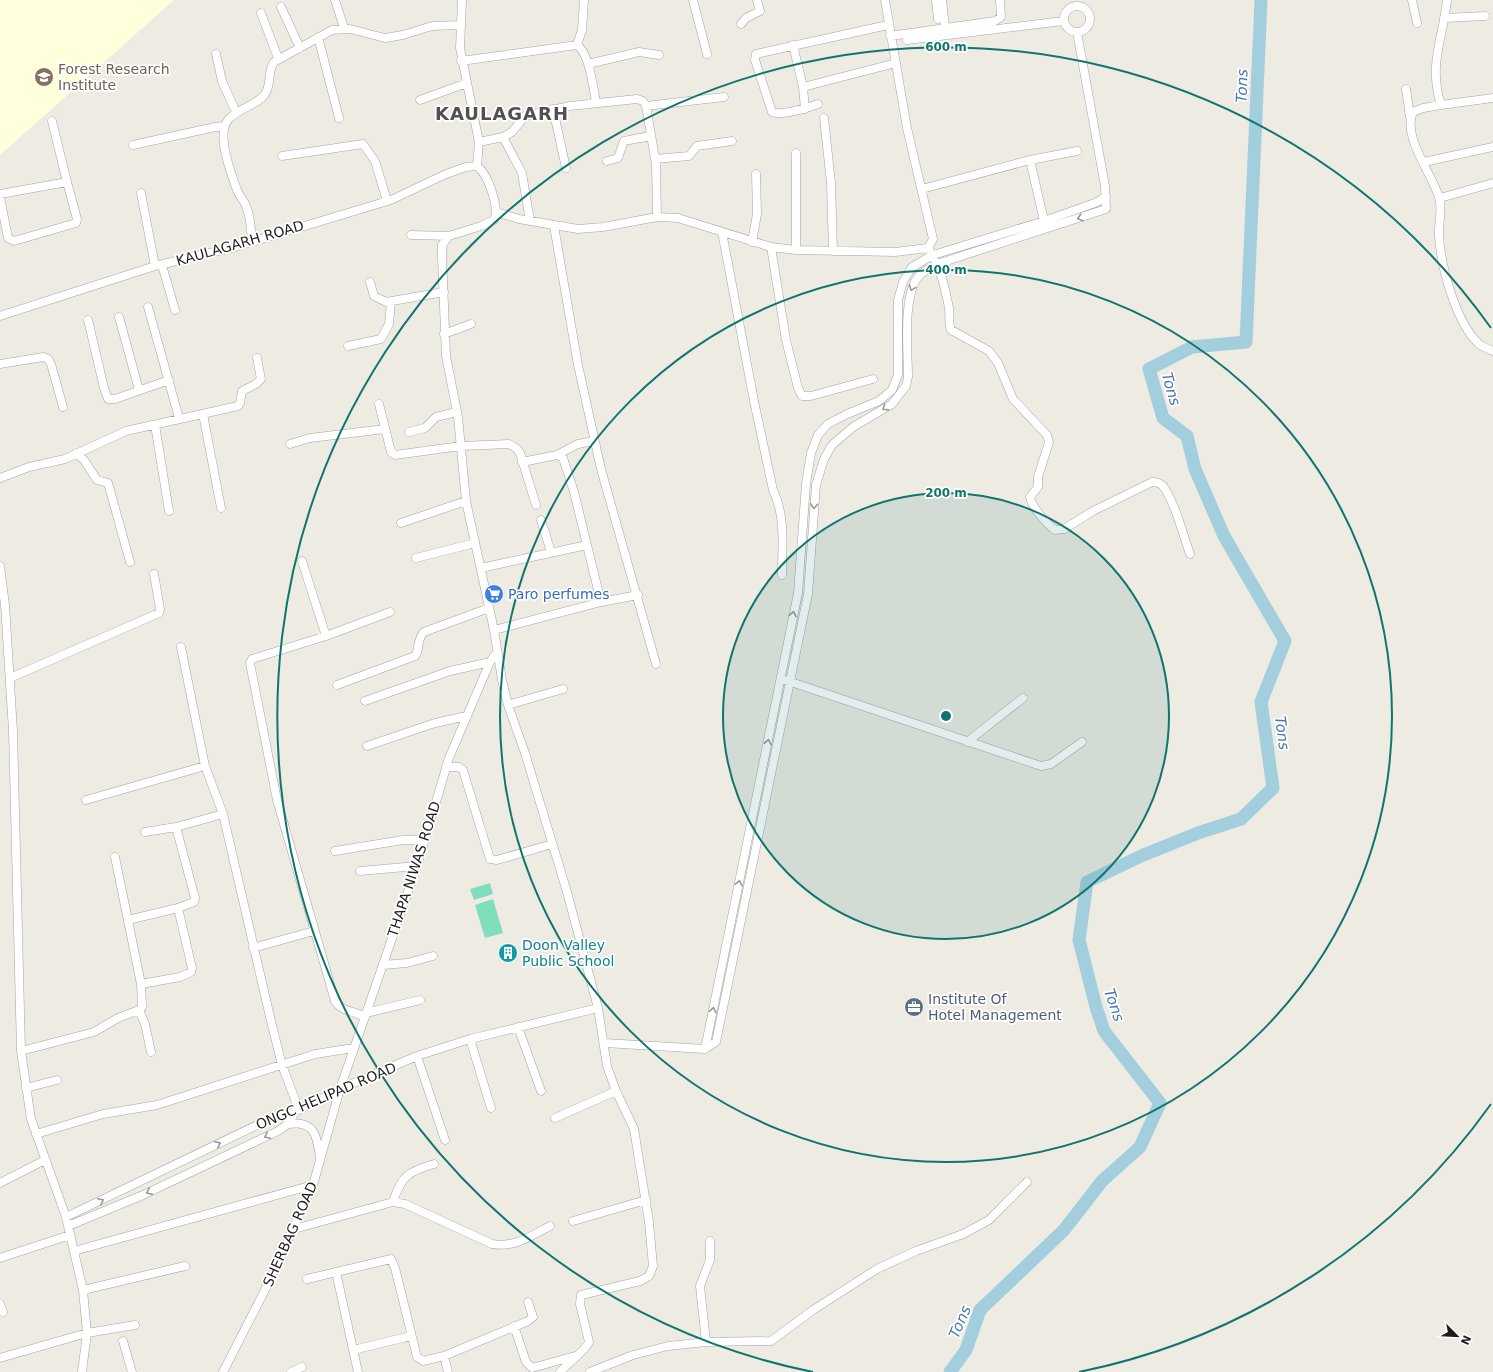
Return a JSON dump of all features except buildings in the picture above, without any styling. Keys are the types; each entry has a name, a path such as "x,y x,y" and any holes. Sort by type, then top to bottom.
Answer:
{"street":[{"path":"334,0 344,28"},
{"path":"411,235 449,236 487,224 494,220 496,212 494,198 488,182 482,171 477,166 479,142 461,61 460,25 462,0"},
{"path":"577,46 582,30 584,0"},
{"path":"693,0 707,54"},
{"path":"741,24 746,18 760,11 757,0"},
{"path":"885,0 907,128 933,239 931,252 937,264 946,292 951,330 989,351 998,363 1013,399 1047,435 1049,442 1038,477 1038,487 1030,497 1032,502 1051,527 1055,530 1064,529 1093,511 1152,482 1156,482 1162,486 1169,498 1190,554"},
{"path":"936,0 938,19"},
{"path":"942,0 945,28"},
{"path":"890,36 995,22 1001,17 1000,0"},
{"path":"1412,0 1417,23"},
{"path":"1441,105 1435,78 1437,50 1447,0"},
{"path":"281,6 300,48"},
{"path":"1075,6 1084,8 1087,12 1089,22 1084,30 1077,32 1069,30 1064,21 1064,16 1070,8 1075,6"},
{"path":"262,13 278,58"},
{"path":"1444,18 1484,16"},
{"path":"907,40 1064,21"},
{"path":"818,104 805,109 777,114 772,112 755,60 756,54 758,52 888,24"},
{"path":"252,242 246,206 238,191 230,170 223,140 224,126 236,112 265,95 271,66 278,58 300,48 332,30 344,28 385,38 403,35 432,26 460,25"},
{"path":"605,1043 706,1049 716,1042 808,594 816,485 824,459 832,445 839,437 892,404 906,386 908,377 908,301 912,286 920,275 937,264 1104,210 1106,207 1106,197 1092,112 1077,32"},
{"path":"318,37 339,118"},
{"path":"793,45 803,87 805,109"},
{"path":"461,61 577,46"},
{"path":"577,46 583,52 588,64 596,102"},
{"path":"588,64 639,52 660,55"},
{"path":"216,54 222,81 236,112"},
{"path":"803,87 896,63"},
{"path":"420,100 467,83"},
{"path":"1406,89 1412,139 1440,198 1439,235 1450,293 1469,330 1479,344 1493,351"},
{"path":"646,106 724,96"},
{"path":"1410,118 1413,112 1423,108 1493,98"},
{"path":"479,142 503,137 512,132 525,116 553,109 596,102 637,99 643,101 646,106 655,159 657,217"},
{"path":"553,109 566,168"},
{"path":"824,118 831,183 833,251"},
{"path":"0,197 8,238 14,241 76,223 77,219 52,121"},
{"path":"133,145 224,126"},
{"path":"607,161 618,158 622,143 624,141 652,136"},
{"path":"503,137 522,173 530,221"},
{"path":"655,159 689,156 697,146 732,141"},
{"path":"282,156 363,144 375,161 387,201"},
{"path":"1424,162 1493,147"},
{"path":"922,189 1030,160 1077,151"},
{"path":"796,153 796,250"},
{"path":"1030,160 1044,221"},
{"name":"KAULAGARH ROAD","path":"0,316 158,265 202,256 387,201 446,174 466,167 477,166"},
{"path":"752,242 758,214 756,174"},
{"path":"0,194 67,182"},
{"path":"1440,198 1493,183"},
{"path":"141,193 158,265 175,310"},
{"path":"496,212 554,226 589,228 657,217 678,218 771,247 796,250 931,252 1044,221 1095,203 1106,197"},
{"path":"554,226 578,365 594,441 609,500 638,595 646,632 656,664"},
{"path":"722,232 754,401 774,490 780,504 783,522 782,576"},
{"path":"449,236 442,245 444,334 448,373 457,412 466,501 494,630 508,705 525,753 567,892 598,1008 605,1043 607,1066 616,1091 634,1129 646,1200 652,1272 645,1280 581,1295 580,1304 589,1342 585,1349 560,1372"},
{"path":"771,247 786,340 798,388 802,396 811,396 873,379"},
{"path":"706,1049 798,593 806,484 811,453 818,435 828,424 847,414 879,401 892,390 898,375 898,300 902,282 912,267 931,252"},
{"path":"370,282 373,294 376,298 386,302 444,292"},
{"path":"348,346 381,339 389,324 391,302"},
{"path":"148,307 179,418"},
{"path":"119,317 139,390"},
{"path":"88,320 108,399 115,399 169,380"},
{"path":"444,334 471,324"},
{"path":"0,364 43,357 48,359 51,364 63,407"},
{"path":"0,478 29,467 65,459 126,431 238,406 242,391 256,384 261,379 258,358"},
{"path":"379,404 391,452 395,455 461,446 509,444 517,449 536,505"},
{"path":"409,432 425,428 436,417 457,412"},
{"path":"203,414 220,508"},
{"path":"155,425 169,511"},
{"path":"290,444 310,438 385,430"},
{"path":"522,462 557,455 578,444 594,441"},
{"path":"76,453 84,460 97,480 108,483 130,562"},
{"path":"557,455 562,458 569,473 601,602"},
{"path":"401,523 466,501"},
{"path":"541,520 551,552"},
{"path":"416,558 475,543"},
{"path":"480,568 587,545"},
{"path":"302,561 326,636"},
{"path":"0,566 6,605 10,678 21,1051 31,1118 66,1217 83,1290 87,1333 82,1372"},
{"path":"10,678 158,613 160,609 154,574"},
{"path":"494,630 601,602 638,595"},
{"path":"337,685 415,656 418,641 424,632 489,608"},
{"path":"390,612 326,636 252,659 250,663 277,800 314,931 337,1004 344,1009 365,1015 420,1000"},
{"path":"68,1226 143,1195 278,1131 288,1124 297,1111 282,1065 253,948 223,814 205,766 181,647"},
{"name":"THAPA NIWAS ROAD","path":"340,1089 417,866 446,767 490,662 497,652"},
{"path":"364,701 450,671 490,662"},
{"path":"780,678 1041,766 1051,764 1082,742"},
{"path":"508,705 563,689"},
{"path":"967,742 1023,698"},
{"path":"367,746 435,723 467,716"},
{"path":"763,765 773,767"},
{"path":"86,800 205,766"},
{"path":"446,767 459,767 463,770 490,859 497,860 552,844"},
{"path":"145,832 176,827 223,814"},
{"path":"128,920 178,908 194,902 195,898 176,827"},
{"path":"335,852 403,840 425,840"},
{"path":"21,1051 94,1032 118,1018 139,1010 143,1003 141,984 115,857"},
{"path":"360,871 417,866"},
{"path":"141,984 180,977 191,972 192,968 178,908"},
{"path":"253,948 314,931"},
{"path":"726,945 736,946"},
{"path":"383,965 407,963 433,956"},
{"name":"ONGC HELIPAD ROAD","path":"66,1217 278,1115 297,1111 340,1089 418,1056 470,1039 598,1008"},
{"path":"139,1010 145,1024 151,1052"},
{"path":"518,1027 541,1091"},
{"path":"470,1039 491,1108"},
{"path":"36,1134 103,1114 157,1105 315,1054 354,1048"},
{"path":"418,1056 445,1140"},
{"path":"26,1088 57,1080"},
{"name":"SHERBAG ROAD","path":"223,1372 294,1230 312,1185 340,1089"},
{"path":"555,1118 616,1091"},
{"path":"288,1124 302,1122 309,1126 315,1135 320,1160"},
{"path":"0,1183 45,1160"},
{"path":"393,1202 400,1184 408,1174 415,1170 434,1164"},
{"path":"590,1372 633,1355 668,1346 706,1342 771,1342 813,1310 877,1269 916,1250 963,1234 989,1220 1027,1182"},
{"path":"74,1251 312,1185"},
{"path":"573,1221 646,1200"},
{"path":"294,1230 393,1202 405,1204 492,1244 502,1246 514,1244 550,1226"},
{"path":"0,1258 70,1235"},
{"path":"706,1342 700,1286 710,1260 710,1241"},
{"path":"307,1279 391,1259 395,1268 417,1357 420,1360 444,1356 531,1319 533,1317 528,1302"},
{"path":"83,1290 185,1266"},
{"path":"336,1272 358,1372"},
{"path":"0,1358 87,1333 135,1325"},
{"path":"514,1326 526,1362 532,1368 576,1356"},
{"path":"353,1350 411,1336"},
{"path":"122,1341 132,1372"},
{"path":"444,1356 448,1372"},
{"path":"291,1372 302,1367"}],"shaded area":[{"name":"Forest Research Institute","path":"0,0 174,0 0,155"}],"green space":[{"path":"490,883 493,894 474,900 470,889"},
{"path":"493,899 503,933 485,938 475,905"}],"waterway":[{"name":"Tons","path":"950,1372 966,1350 980,1310 1064,1230 1102,1181 1140,1147 1160,1103 1104,1031 1096,1007 1079,940 1087,882 1141,856 1198,833 1241,819 1273,788 1261,702 1285,641 1224,536 1195,469 1187,436 1163,418 1149,369 1192,347 1246,342 1261,0"}],"place":[{"name":"Forest Research Institute","path":"44,77"},
{"name":"Paro perfumes","path":"494,594"},
{"name":"Doon Valley Public School","path":"508,953"},
{"name":"Institute Of Hotel Management","path":"914,1007"}],"district":[{"name":"KAULAGARH","path":"502,114"}]}
